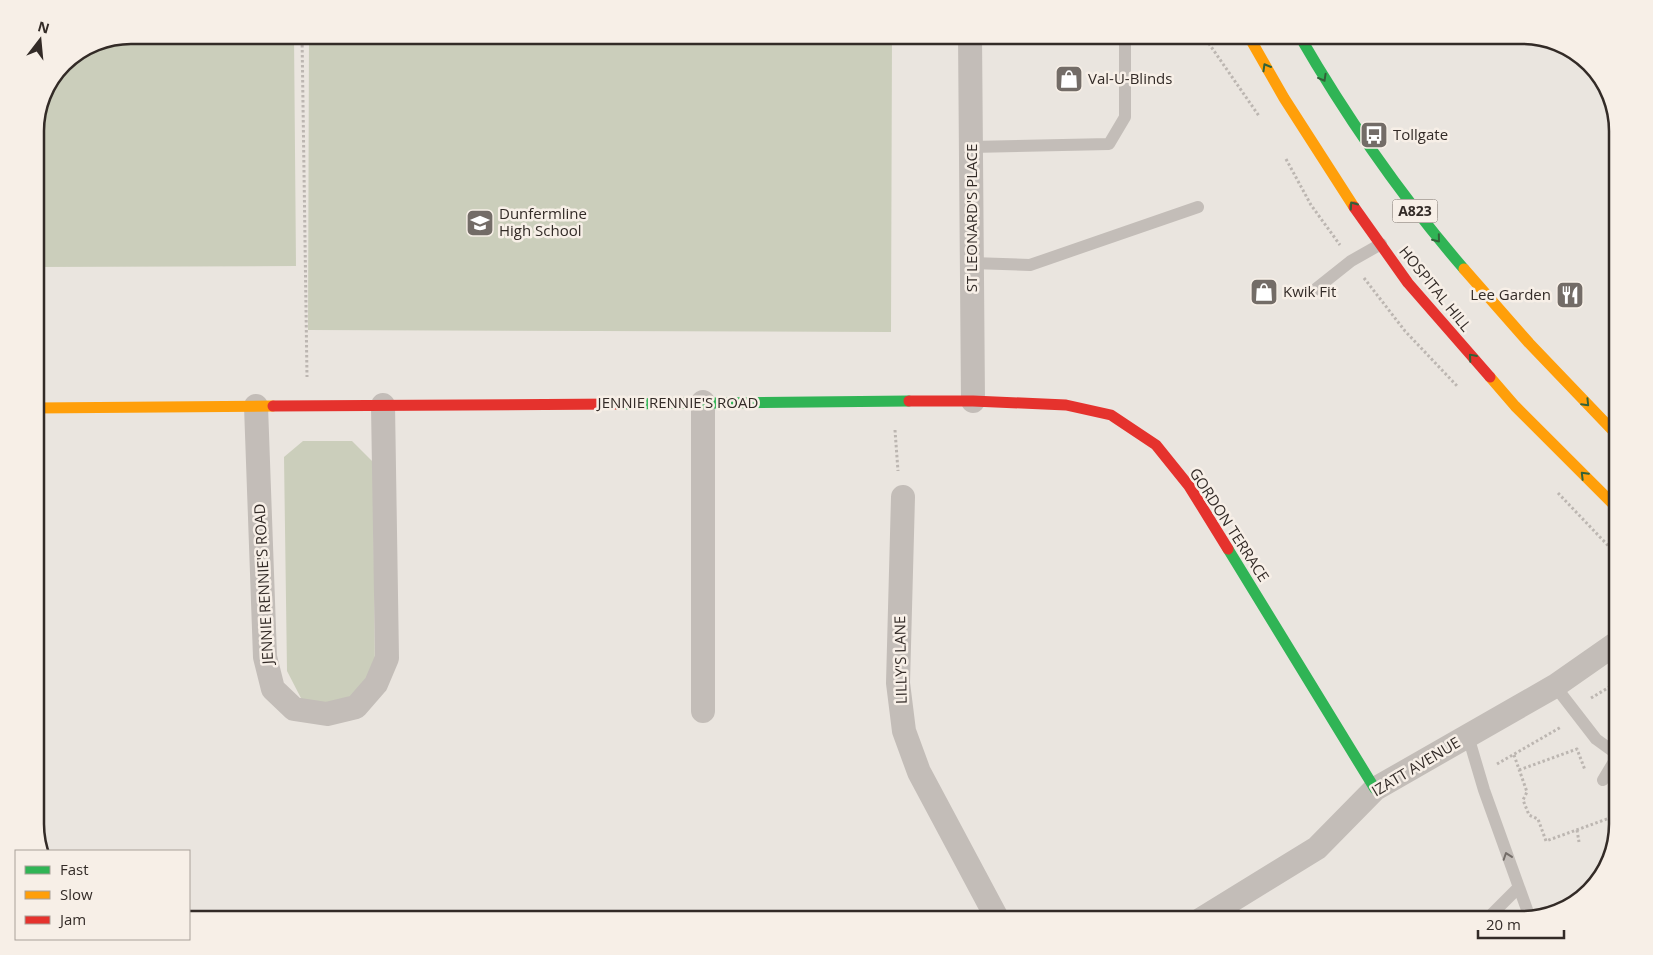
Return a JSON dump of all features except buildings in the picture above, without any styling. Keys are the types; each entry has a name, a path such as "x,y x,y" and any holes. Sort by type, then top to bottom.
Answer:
{"street":[{"name":"ST LEONARD'S PLACE","path":"970,44 973,401"},
{"name":"HOSPITAL HILL","path":"1253,44 1284,98 1349,200 1408,283 1515,406 1609,500"},
{"name":"A823","path":"1305,44 1325,83 1389,178 1451,257 1553,370 1609,427"},
{"name":"JENNIE RENNIE'S ROAD","path":"44,408 973,401"},
{"name":"GORDON TERRACE","path":"973,401 1066,405 1111,415 1156,446 1189,486 1375,789"},
{"path":"703,402 703,711"},
{"name":"JENNIE RENNIE'S ROAD","path":"256,406 265,657 274,689 294,709 327,714 356,707 376,684 387,658 383,405"},
{"name":"LILLY'S LANE","path":"903,496 898,683 904,732 919,772 993,911"},
{"name":"IZATT AVENUE","path":"1215,911 1317,848 1375,789 1555,686 1609,648"}],"lane":[{"path":"971,146 1109,144 1125,117 1125,44"},
{"path":"972,263 1030,265 1198,207"},
{"path":"1312,292 1352,261 1381,244"},
{"path":"1555,686 1596,739 1609,748"},
{"path":"1468,736 1479,774 1527,911"},
{"path":"1603,780 1609,770"},
{"path":"1495,911 1518,888"}],"path":[{"path":"302,44 307,406"},
{"path":"894,401 896,460 903,496"},
{"path":"1479,774 1514,755 1609,688"},
{"path":"1519,770 1577,749 1588,778"},
{"path":"1514,755 1527,792 1522,800 1528,814 1538,819 1546,841 1609,818"},
{"path":"1577,830 1579,842"}],"green space":[{"path":"294,44 296,266 44,267 45,114 50,97 58,82 69,69 82,58 97,50 114,45"},
{"path":"309,44 892,44 891,332 308,330"},
{"path":"303,441 352,441 373,462 375,676 350,703 303,702 287,671 284,457"}],"traffic: fast":[{"path":"1304,44 1376,156 1418,213 1464,269"},
{"path":"618,404 909,401"},
{"path":"1228,549 1375,789"}],"traffic: slow":[{"path":"1253,44 1284,98 1354,207"},
{"path":"1464,269 1529,343 1609,427"},
{"path":"1490,377 1515,406 1609,500"},
{"path":"44,408 273,406"}],"traffic: jam":[{"path":"1354,207 1408,283 1490,377"},
{"path":"909,401 973,401 1066,405 1111,415 1156,445 1189,486 1228,549"},
{"path":"273,406 618,404"}],"place":[{"name":"Val-U-Blinds","path":"1069,79"},
{"name":"Tollgate","path":"1374,135"},
{"name":"Dunfermline High School","path":"480,223"},
{"name":"Kwik Fit","path":"1264,292"},
{"name":"Lee Garden","path":"1570,295"}]}
